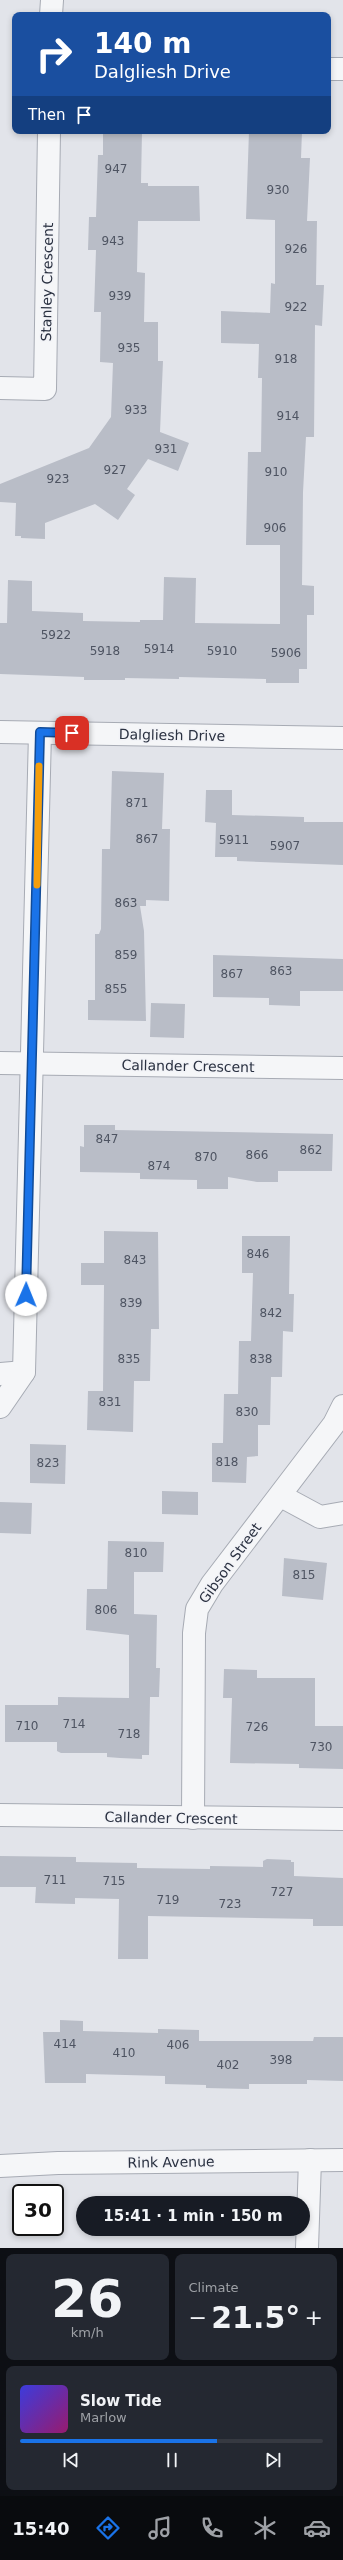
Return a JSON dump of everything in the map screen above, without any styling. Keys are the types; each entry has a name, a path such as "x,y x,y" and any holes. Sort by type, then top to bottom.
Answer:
{"street":[{"path":"51,12 52,0"},
{"path":"331,69 343,69"},
{"name":"Stanley Crescent","path":"0,388 44,389 50,134"},
{"name":"Dalgliesh Drive","path":"0,732 343,738"},
{"path":"0,1407 24,1372 40,732"},
{"name":"Callander Crescent","path":"0,1063 343,1068"},
{"path":"0,1374 24,1372"},
{"name":"Gibson Street","path":"193,1818 194,1633 196,1609 212,1584 340,1420"},
{"path":"281,1496 320,1517 343,1513"},
{"name":"Callander Crescent","path":"0,1815 343,1819"},
{"path":"308,2248 310,2160"},
{"name":"Rink Avenue","path":"0,2166 58,2163 343,2160"}],"building":[{"path":"103,134 142,134 141,183 148,183 148,186 199,186 200,221 138,221 137,272 145,273 144,322 158,322 158,361 163,361 160,432 189,443 178,471 148,459 127,489 135,495 118,520 95,504 45,523 45,539 21,538 21,536 15,536 16,503 0,502 0,484 89,448 111,417 113,363 100,362 101,312 94,312 96,250 88,250 89,217 96,217 98,155 103,155"},
{"path":"249,134 302,134 301,158 310,158 307,221 317,221 316,285 324,285 322,326 315,325 314,437 306,437 303,492 302,585 314,586 314,615 307,615 307,669 299,669 299,683 266,683 266,679 179,677 179,679 125,678 125,680 84,680 84,677 0,674 0,623 7,623 8,580 32,581 32,611 83,613 83,621 140,622 140,620 163,620 164,577 196,578 195,623 280,624 280,545 246,545 248,452 261,452 262,378 258,378 259,344 221,343 221,311 270,313 271,283 275,284 275,220 246,219"},
{"path":"112,771 164,773 162,829 170,829 169,901 146,900 146,906 140,906 144,931 146,1021 88,1020 88,1000 95,1000 95,934 99,934 101,929 102,849 110,849"},
{"path":"206,790 232,790 232,815 304,817 304,822 343,822 343,865 237,861 237,857 215,857 216,823 205,822"},
{"path":"213,955 343,959 343,991 300,991 300,1006 269,1005 269,998 213,997"},
{"path":"151,1003 185,1004 184,1038 150,1037"},
{"path":"84,1125 115,1125 115,1130 333,1134 332,1171 278,1171 278,1182 257,1182 228,1177 228,1189 197,1189 197,1180 140,1179 140,1173 80,1172 80,1146 84,1147"},
{"path":"104,1231 158,1232 159,1329 151,1329 150,1381 134,1381 133,1432 87,1430 88,1391 103,1391 104,1285 81,1285 81,1263 104,1263"},
{"path":"242,1236 290,1236 289,1294 294,1294 293,1332 283,1331 282,1377 271,1377 270,1425 258,1425 258,1456 247,1457 246,1483 212,1482 212,1443 223,1443 224,1394 238,1394 239,1341 251,1341 253,1273 242,1273"},
{"path":"30,1444 66,1445 65,1484 30,1483"},
{"path":"162,1491 198,1492 198,1515 162,1514"},
{"path":"0,1502 32,1503 31,1534 0,1533"},
{"path":"108,1541 164,1542 163,1572 134,1572 134,1614 157,1615 156,1668 160,1668 159,1697 150,1697 149,1755 142,1755 142,1759 107,1757 107,1753 61,1753 57,1751 57,1742 5,1742 5,1705 58,1705 58,1697 129,1698 129,1635 86,1630 87,1589 107,1589"},
{"path":"284,1558 327,1563 323,1600 282,1596"},
{"path":"224,1669 257,1670 257,1678 315,1678 315,1726 343,1726 343,1769 299,1768 299,1764 230,1763 232,1698 223,1698"},
{"path":"0,1856 76,1857 76,1862 137,1863 137,1868 210,1869 210,1866 263,1867 263,1861 267,1859 291,1860 291,1862 294,1862 294,1876 343,1878 343,1926 313,1926 313,1919 148,1916 148,1959 118,1959 119,1899 75,1898 75,1904 35,1903 36,1887 0,1887"},
{"path":"60,2020 83,2021 83,2031 158,2033 158,2029 199,2030 199,2041 313,2041 314,2037 343,2037 343,2081 307,2080 307,2084 249,2084 249,2089 206,2088 206,2085 165,2084 165,2076 86,2074 86,2083 45,2083 43,2032 60,2032"}],"slow traffic":[{"path":"37,885 39,766"}],"route":[{"path":"26,1295 40,732 72,733"}]}
